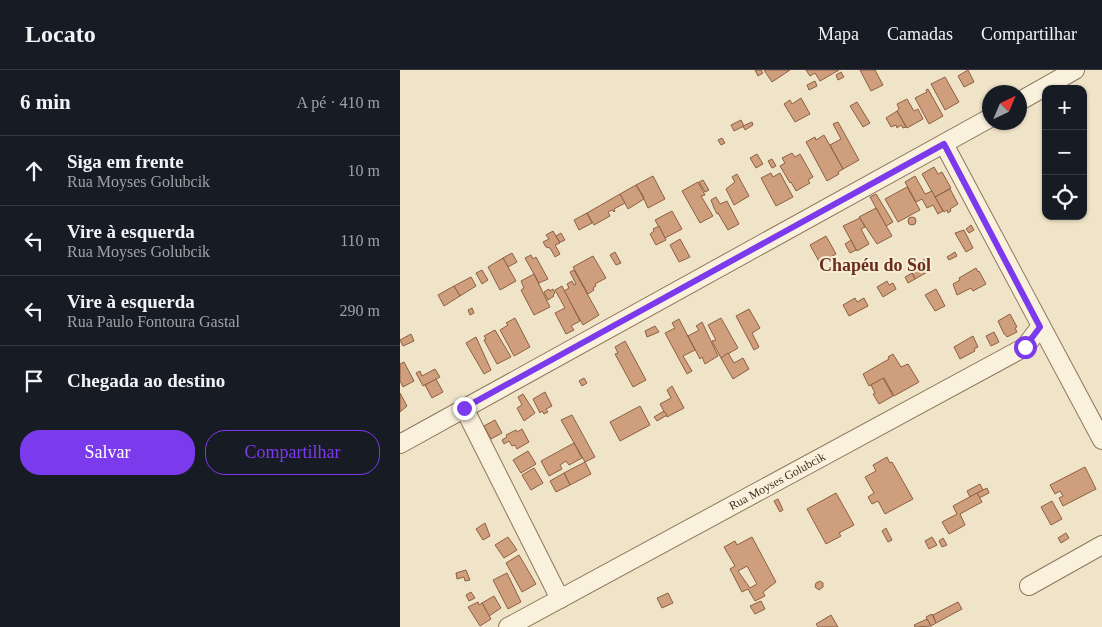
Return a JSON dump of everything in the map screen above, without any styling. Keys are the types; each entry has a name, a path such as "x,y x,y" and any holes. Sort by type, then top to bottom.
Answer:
{"street":[{"path":"1027,97 1075,70"},
{"path":"400,444 982,123"},
{"path":"944,144 1102,440"},
{"name":"Rua Moyses Golubcik","path":"508,627 1025,347 1040,327"},
{"path":"464,408 560,598"},
{"path":"1030,586 1102,545"}],"building":[{"path":"755,70 761,70 763,73 758,76"},
{"path":"764,70 790,70 772,82"},
{"path":"806,70 839,70 820,81 815,73 810,76"},
{"path":"860,70 875,70 883,85 871,91"},
{"path":"968,70 974,82 964,87 958,76"},
{"path":"841,72 844,77 838,80 836,75"},
{"path":"945,77 959,102 945,110 931,84"},
{"path":"815,81 817,86 809,90 807,85"},
{"path":"928,89 943,116 929,124 915,98 927,92 926,90"},
{"path":"801,98 810,114 795,122 784,104 790,100 792,104"},
{"path":"907,99 914,111 918,109 923,119 907,128 897,111 899,109 897,104"},
{"path":"857,102 870,123 863,127 850,106"},
{"path":"897,111 906,127 903,128 901,125 897,128 896,125 891,127 886,118"},
{"path":"741,120 744,126 734,131 731,125"},
{"path":"752,122 753,125 745,130 743,126"},
{"path":"838,122 859,160 843,169 830,145 841,139 833,124"},
{"path":"824,135 843,169 838,172 839,174 827,181 806,142 815,137 816,140"},
{"path":"722,138 725,143 721,145 718,140"},
{"path":"792,153 795,157 800,154 813,177 808,180 810,183 796,191 780,166 785,163 782,158"},
{"path":"757,154 763,164 756,168 750,158"},
{"path":"772,159 776,166 772,168 768,161"},
{"path":"934,167 938,174 942,172 951,188 935,197 922,174"},
{"path":"771,173 773,177 780,173 793,197 776,206 761,178"},
{"path":"737,174 749,196 734,205 726,189 735,182 732,177"},
{"path":"653,176 665,199 648,208 644,197 636,185"},
{"path":"915,176 925,194 932,191 943,211 938,214 933,205 927,208 922,199 916,202 905,182"},
{"path":"703,180 709,190 705,192 699,182"},
{"path":"698,182 705,195 701,196 713,216 700,223 682,191"},
{"path":"636,185 644,199 628,209 620,194"},
{"path":"907,187 920,210 898,222 885,199"},
{"path":"950,189 958,204 950,209 951,211 948,213 947,210 944,212 935,197"},
{"path":"620,194 625,203 614,209 614,212 612,210 608,212 610,216 594,225 587,213"},
{"path":"876,194 893,222 886,226 870,197"},
{"path":"716,197 720,204 727,201 739,224 728,230 717,214 711,200"},
{"path":"876,208 892,236 877,244 859,217"},
{"path":"672,211 682,229 665,238 655,220"},
{"path":"587,213 592,223 579,230 574,220"},
{"path":"912,217 916,221 912,225 908,221"},
{"path":"860,218 865,227 861,229 869,244 857,251 843,226"},
{"path":"971,225 974,230 969,233 966,229"},
{"path":"659,226 666,240 656,245 650,234 654,231 653,229"},
{"path":"964,230 973,248 966,252 955,233"},
{"path":"553,231 560,243 555,245 560,254 555,257 550,248 546,247 543,242 549,239 546,235"},
{"path":"561,233 565,240 561,242 556,236"},
{"path":"826,236 836,254 820,263 810,245"},
{"path":"680,239 690,257 679,262 670,245"},
{"path":"851,240 856,250 850,253 845,244"},
{"path":"615,252 621,263 616,265 610,255"},
{"path":"955,252 957,256 949,260 947,257"},
{"path":"512,253 517,262 508,267 503,258"},
{"path":"531,255 533,259 536,257 548,279 539,283 525,258"},
{"path":"593,256 606,278 595,284 594,290 588,294 573,267"},
{"path":"503,258 516,281 500,290 488,267"},
{"path":"925,259 931,270 915,279 911,270 920,266 918,263"},
{"path":"976,268 986,284 973,291 971,288 957,295 953,284"},
{"path":"482,270 488,280 482,284 476,273"},
{"path":"574,270 599,315 583,325 564,291 569,288 567,284 572,281 574,285 576,284 570,272"},
{"path":"912,273 915,279 908,283 905,277"},
{"path":"534,274 550,307 534,315 521,290 524,288 521,281"},
{"path":"471,277 476,286 460,296 454,286"},
{"path":"887,281 889,285 893,283 896,289 883,297 877,287"},
{"path":"454,286 460,296 444,306 438,295"},
{"path":"562,286 580,321 571,326 574,330 566,334 555,313 565,308 555,290"},
{"path":"549,289 550,291 553,289 555,293 548,300 544,292"},
{"path":"936,289 945,306 935,311 925,295"},
{"path":"855,298 857,302 864,298 868,306 849,316 843,305"},
{"path":"472,308 474,313 470,315 468,310"},
{"path":"749,309 760,328 752,333 759,347 754,350 736,316"},
{"path":"1010,314 1017,327 1015,328 1017,332 1007,337 998,321"},
{"path":"515,318 530,347 514,356 500,330 508,325 506,323"},
{"path":"721,318 738,348 721,358 712,341 716,340 708,325"},
{"path":"679,319 695,350 683,356 692,371 687,374 665,333 675,328 672,323"},
{"path":"702,322 718,356 705,364 702,357 700,359 688,336 699,330 696,326"},
{"path":"655,326 659,332 647,337 645,331"},
{"path":"495,330 511,357 497,364 484,340 486,339 484,336"},
{"path":"994,332 999,342 991,346 986,336"},
{"path":"411,334 414,341 403,346 400,340"},
{"path":"973,336 978,347 974,349 975,351 960,359 954,347"},
{"path":"476,337 491,370 484,374 466,343"},
{"path":"625,341 646,380 633,387 615,354 618,353 615,347"},
{"path":"728,353 734,363 743,358 749,369 733,379 721,358"},
{"path":"893,354 901,367 908,364 919,382 894,396 884,378 869,386 863,374 889,359 888,357"},
{"path":"404,362 414,381 403,387 400,381 400,364"},
{"path":"435,369 440,377 423,386 416,373 420,371 422,376"},
{"path":"584,378 587,383 582,386 579,381"},
{"path":"883,378 893,396 879,404 873,394 875,393 871,385"},
{"path":"436,379 443,392 432,398 425,385"},
{"path":"672,386 684,408 667,417 660,404 671,398 667,390"},
{"path":"545,392 552,406 546,409 548,412 544,414 542,411 540,413 533,399"},
{"path":"400,393 407,406 400,412"},
{"path":"523,394 535,413 524,421 517,408 522,405 518,397"},
{"path":"640,406 650,425 620,441 610,422"},
{"path":"664,411 667,415 657,421 654,417"},
{"path":"572,415 595,457 585,462 561,420"},
{"path":"495,420 502,433 491,439 484,426"},
{"path":"522,429 529,442 517,449 509,441 504,444 502,440 507,437 506,435"},
{"path":"574,443 582,458 569,465 566,461 560,465 562,469 549,476 541,461"},
{"path":"528,451 536,464 521,473 513,460"},
{"path":"887,457 890,463 892,462 913,499 885,514 878,501 872,504 868,497 874,493 865,477 876,471 873,465"},
{"path":"585,462 591,474 570,485 564,473"},
{"path":"1085,467 1096,489 1063,506 1059,498 1063,496 1060,491 1055,494 1050,485"},
{"path":"534,468 543,483 531,490 522,475"},
{"path":"564,473 570,485 556,492 550,481"},
{"path":"980,484 983,490 970,497 967,491"},
{"path":"987,488 989,493 979,498 977,493"},
{"path":"836,493 854,525 839,533 841,536 826,544 807,509"},
{"path":"977,493 982,502 960,514 965,525 949,534 942,522 957,514 953,506"},
{"path":"778,499 783,510 780,512 774,501"},
{"path":"1052,501 1062,519 1051,525 1041,507"},
{"path":"485,523 490,536 483,540 476,529"},
{"path":"886,528 892,540 888,542 882,531"},
{"path":"1066,533 1069,538 1061,543 1058,538"},
{"path":"508,537 517,550 504,558 495,545"},
{"path":"752,537 776,582 763,592 765,596 755,601 748,589 742,592 730,569 735,566 724,547 735,541 737,545","holes":["747,566 757,584 750,588 738,571"]},
{"path":"932,537 937,545 929,549 925,541"},
{"path":"943,538 947,545 942,547 939,541"},
{"path":"519,555 536,584 522,592 506,563"},
{"path":"466,570 470,580 465,581 464,577 457,579 456,573"},
{"path":"507,573 521,602 508,609 493,580"},
{"path":"820,581 823,583 823,587 819,590 815,587 816,583"},
{"path":"471,592 475,598 469,601 466,595"},
{"path":"668,593 673,603 662,608 657,598"},
{"path":"494,596 501,608 489,616 482,603"},
{"path":"761,601 765,609 755,614 750,606"},
{"path":"478,602 479,605 482,603 491,619 480,626 468,607"},
{"path":"958,602 962,609 936,623 933,615"},
{"path":"932,614 936,623 931,626 926,617"},
{"path":"831,615 838,627 818,627 816,624"},
{"path":"927,619 931,626 915,627 914,625"}],"district":[{"name":"Chapéu do Sol","path":"875,265"}],"route":[{"path":"464,408 944,144 1040,327 1025,347"}]}
